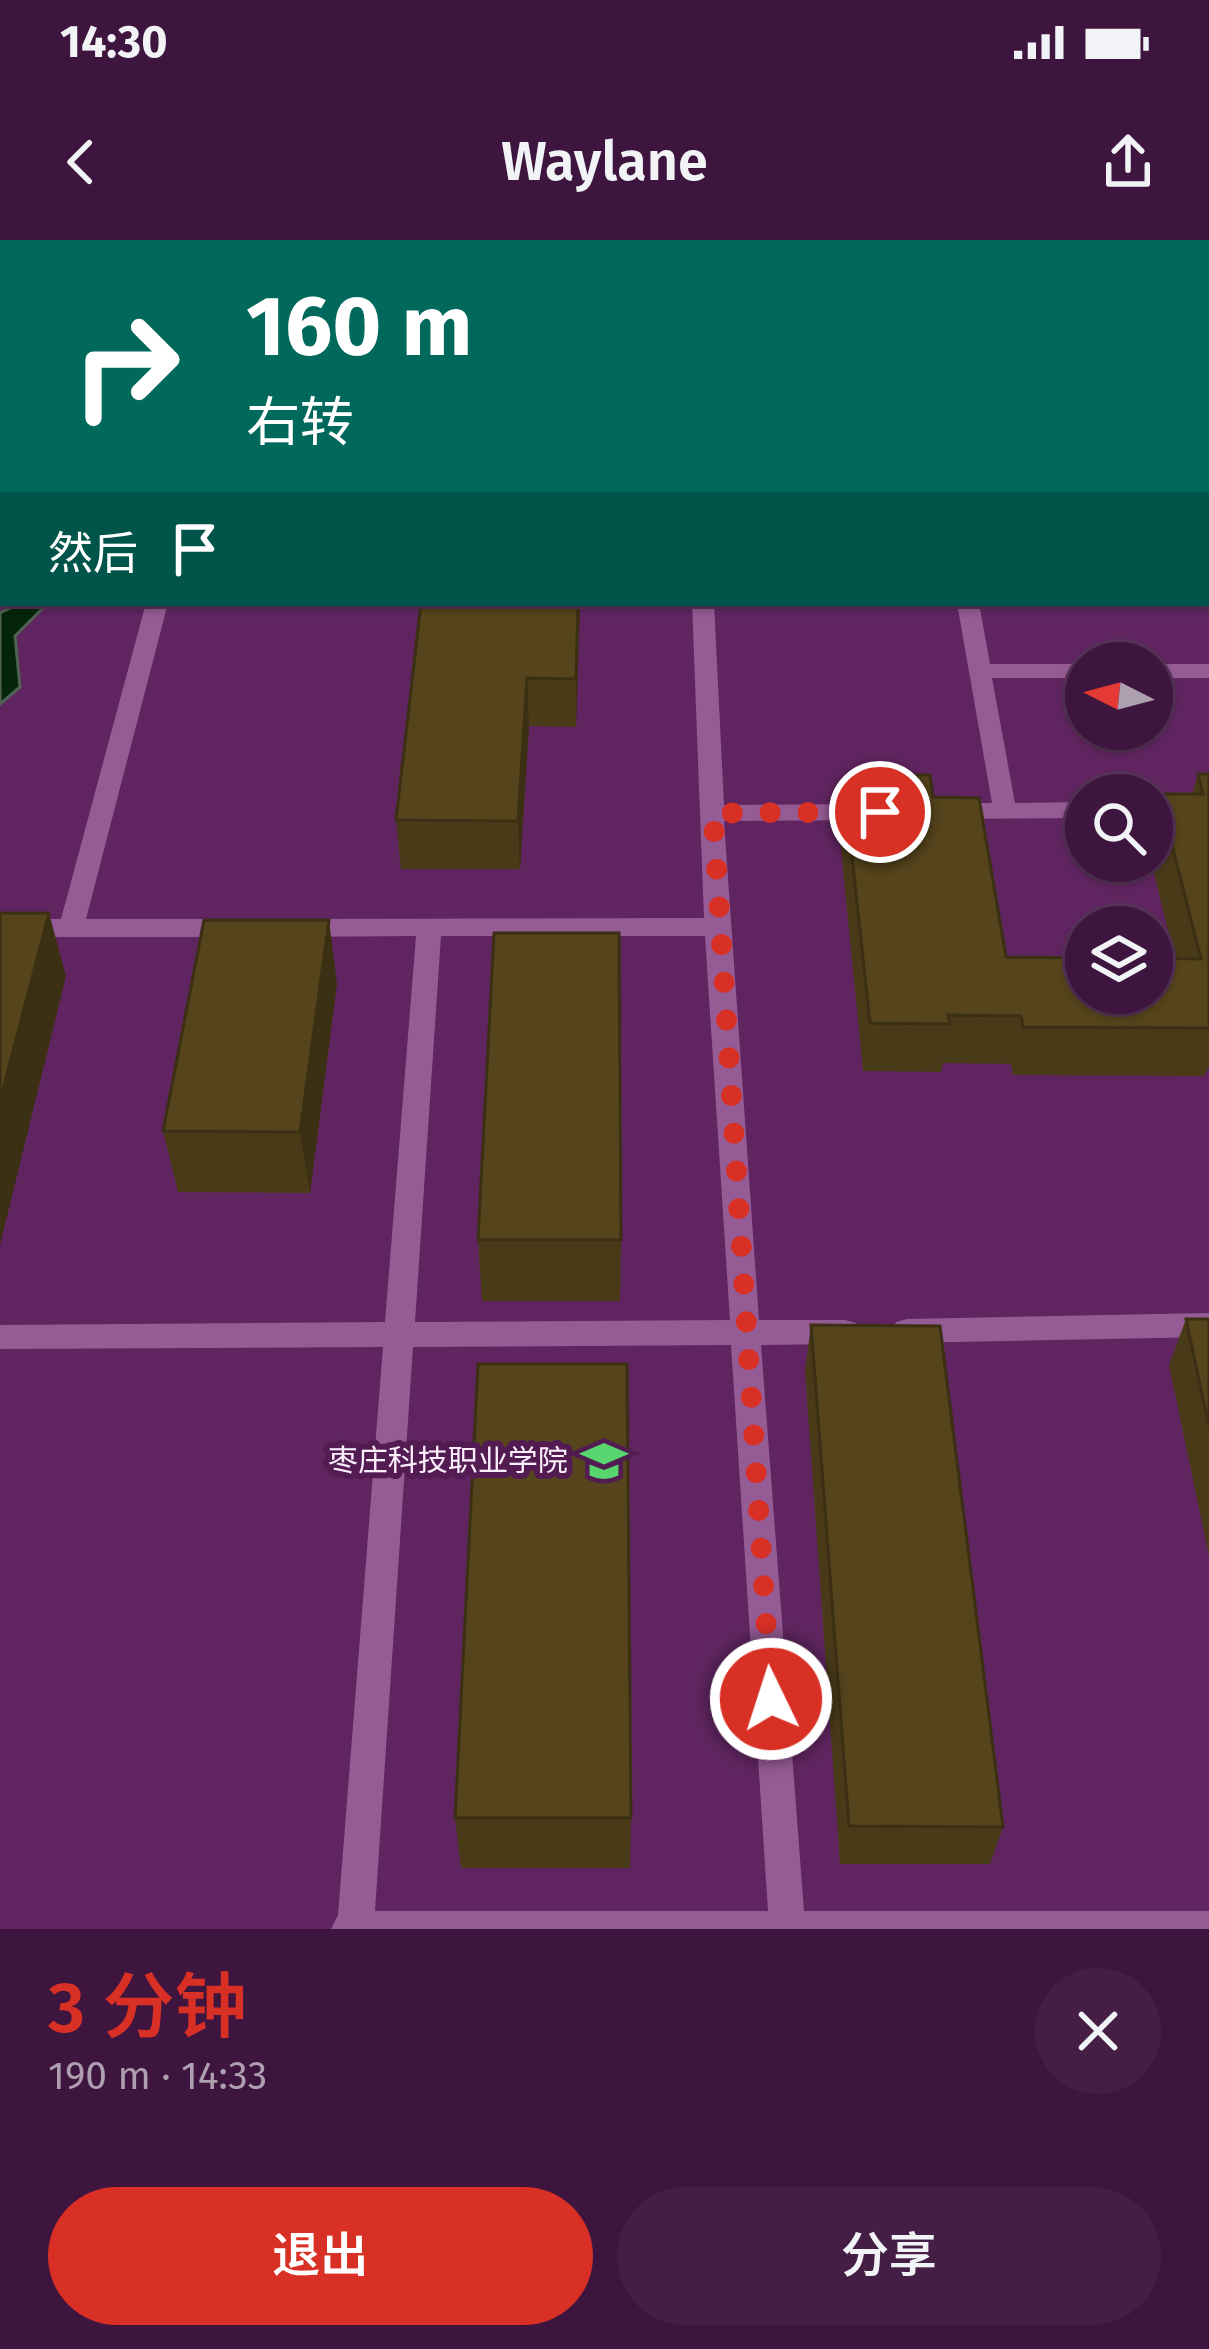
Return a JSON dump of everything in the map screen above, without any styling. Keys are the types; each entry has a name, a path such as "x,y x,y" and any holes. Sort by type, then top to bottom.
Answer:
{"lane":[{"path":"71,928 156,606"},
{"path":"703,606 717,927 788,1928"},
{"path":"969,606 1005,811"},
{"path":"981,670 1065,670"},
{"path":"1173,670 1209,670"},
{"path":"713,813 1065,811"},
{"path":"0,928 717,927"},
{"path":"429,928 352,1927 1209,1929"},
{"path":"0,1337 746,1334 1209,1324"}],"shaded area":[{"name":"枣庄科技职业学院","path":"0,606 1209,606 1209,1929 0,1929"},
{"path":"15,606 45,606 15,636 20,687 0,704 0,613"}],"building":[{"path":"421,606 578,606 576,679 527,678 518,821 396,820"},
{"path":"1198,774 1209,774 1209,1028 1023,1027 1021,1016 948,1015 950,1024 870,1023 845,791 864,791 862,775 930,775 933,797 979,798 1006,957 1065,958 1065,1014 1173,1014 1173,958 1201,959 1173,849 1173,794 1203,794"},
{"path":"0,913 49,913 0,1101"},
{"path":"204,920 329,920 300,1132 163,1131"},
{"path":"494,933 619,933 621,1240 478,1240"},
{"path":"1186,1319 1209,1319 1209,1427"},
{"path":"811,1325 940,1326 1003,1827 849,1826"},
{"path":"478,1364 627,1364 631,1818 455,1818"}],"place":[{"name":"枣庄科技职业学院","path":"604,1461"}],"route":[{"path":"771,1699 713,813 880,812"}]}
